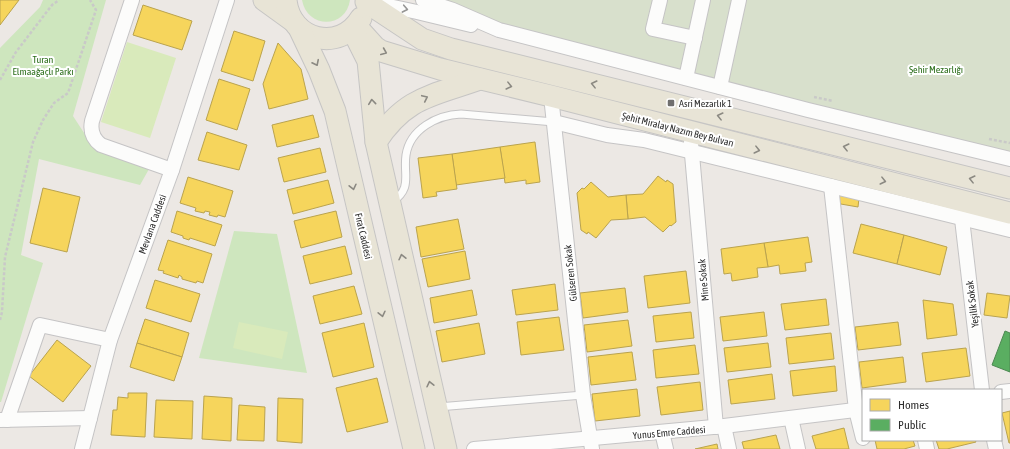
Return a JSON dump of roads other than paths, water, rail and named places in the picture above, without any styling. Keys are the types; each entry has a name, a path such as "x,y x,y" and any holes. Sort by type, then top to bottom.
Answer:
{"main road":[{"path":"264,0 310,35 322,38 335,38 347,33 354,27 364,12 366,1 422,38 451,49 1010,188"},
{"name":"Fırat Caddesi","path":"286,0 288,12 319,70 335,111 414,449"},
{"path":"354,27 368,61 376,142 446,449"},
{"name":"Şehit Miralay Nazım Bey Bulvarı","path":"354,27 381,51 440,70 551,96 691,142 1010,213"},
{"path":"376,142 390,123 399,114 414,104 430,95 480,79"}],"street":[{"path":"132,0 92,121 91,132 95,140 101,145 172,170"},
{"name":"Mevlana Caddesi","path":"82,449 110,340 172,170 227,0"},
{"path":"423,0 453,10 499,30 815,112 1010,159"},
{"path":"660,0 653,29 695,38"},
{"path":"686,78 703,0"},
{"path":"720,87 739,0"},
{"path":"366,1 491,30 499,30"},
{"name":"Gülseren Sokak","path":"551,96 583,395 591,444"},
{"path":"554,122 607,135 644,140 691,142 831,186 1010,230"},
{"name":"Mine Sokak","path":"691,142 720,427 729,449"},
{"path":"831,186 862,429"},
{"name":"Yeşilik Sokak","path":"962,219 982,389"},
{"path":"90,418 3,420 40,326 110,340"},
{"name":"Yunus Emre Caddesi","path":"474,449 591,444 662,432 720,427 860,410"},
{"path":"791,418 798,449"},
{"path":"662,432 666,449"}],"lane":[{"path":"390,203 401,195 406,186 406,156 411,142 420,130 438,118 452,114 461,114 554,122"},
{"path":"436,408 583,395"}],"place":[{"name":"Asri Mezarlık 1","path":"671,103"}],"park label":[{"name":"Turan Elmaağaçlı Parkı","path":"43,64"},
{"name":"Şehir Mezarlığı","path":"936,69"}]}
